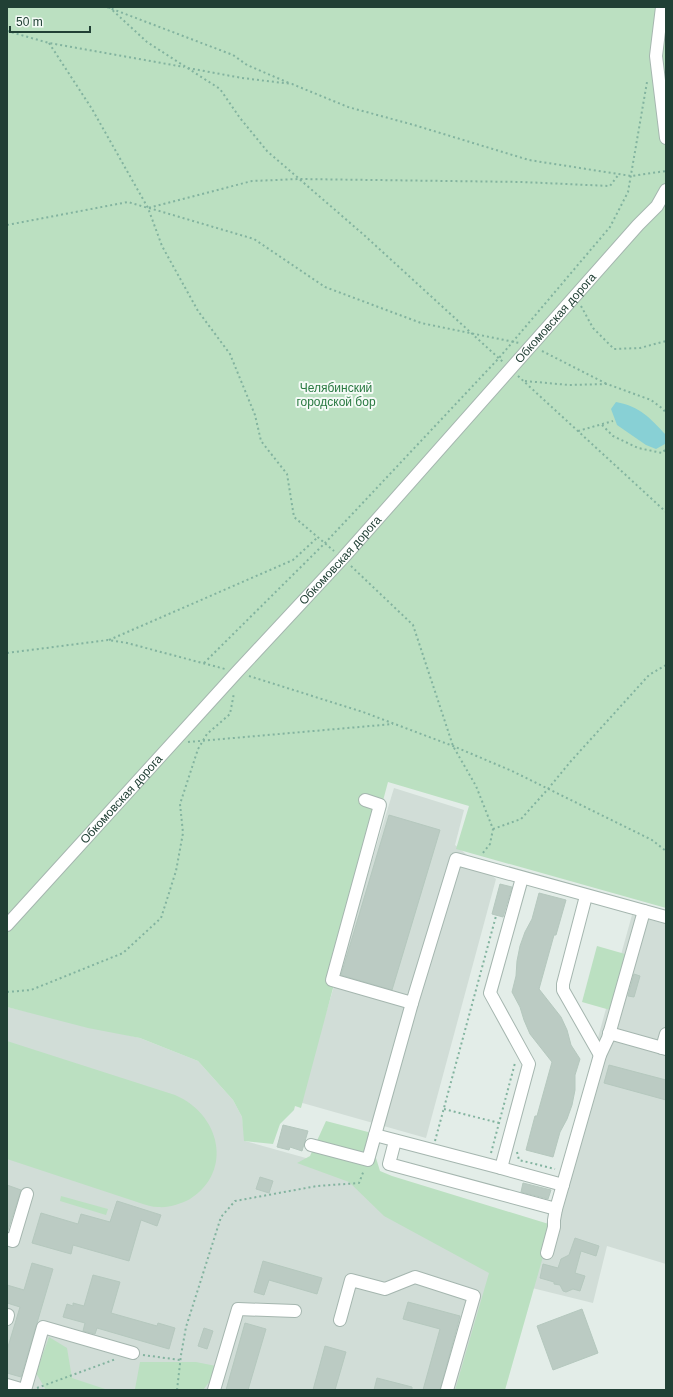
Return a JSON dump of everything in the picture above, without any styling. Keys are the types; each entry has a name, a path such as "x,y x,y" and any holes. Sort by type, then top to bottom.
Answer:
{"lane":[{"path":"662,7 663,25 656,56 666,138"},
{"name":"Обкомовская дорога","path":"7,925 237,672 343,558 575,296 657,206 666,190"},
{"path":"364,800 380,805 332,980 412,1003"},
{"path":"311,1145 368,1160 412,1003 456,859 666,917"},
{"path":"501,1168 529,1064 490,993 522,878"},
{"path":"586,896 563,984 563,990 600,1055"},
{"path":"547,1253 554,1227 556,1209 600,1055 609,1033 644,911"},
{"path":"609,1033 664,1049 666,1034"},
{"path":"375,1135 563,1185"},
{"path":"396,1140 389,1164 556,1209"},
{"path":"7,1239 13,1241 27,1194"},
{"path":"340,1320 352,1280 384,1290 415,1277 474,1296 447,1390"},
{"path":"214,1390 238,1309 295,1312"},
{"path":"7,1385 28,1390 43,1327 133,1353"}],"path":[{"path":"109,8 147,42 220,88 240,118 266,151 364,235 511,370 525,381 666,512"},
{"path":"109,8 228,53 247,65 348,107 414,125 529,160 631,176 666,171"},
{"path":"7,31 49,43 242,78 292,84"},
{"path":"49,43 92,109 148,208 162,246 194,304 230,354 256,415 261,441 287,474 294,517 343,558 413,626 453,746 476,786 493,829 490,844 474,864"},
{"path":"204,663 325,543 499,358 610,227 628,192 648,79"},
{"path":"148,208 252,181 299,179 522,182 610,186 619,174"},
{"path":"7,225 128,202 254,239 325,288 421,323 532,346 607,384 651,400 666,413"},
{"path":"575,296 594,328 614,350 640,348 666,341"},
{"path":"525,381 570,384 607,384"},
{"path":"578,431 613,421"},
{"path":"602,425 613,436 638,448 662,453 666,449"},
{"path":"7,653 108,640 293,560 318,537"},
{"path":"108,640 127,643 237,672 363,712 453,746 512,770 652,840 666,851"},
{"path":"493,829 520,819 649,675 666,665"},
{"path":"7,992 31,990 123,953 161,918 176,871 183,833 180,804 198,749 207,734 230,714 234,693"},
{"path":"173,742 203,741 335,728 394,724"},
{"path":"433,1150 496,916"},
{"path":"478,984 481,991"},
{"path":"488,1164 517,1058"},
{"path":"444,1109 498,1123"},
{"path":"517,1151 520,1160 554,1169 557,1168"},
{"path":"177,1390 180,1360 186,1327 221,1217 235,1200 317,1186 359,1183 368,1160"},
{"path":"28,1390 133,1353 180,1360"}],"shaded area":[{"path":"394,788 464,810 455,845 496,879 426,1138 299,1102"},
{"path":"632,915 666,924 666,1264 607,1246 593,1303 528,1287 498,1390 7,1390 7,1007 140,1038 198,1061 233,1100 242,1117 245,1141 546,1225"}],"green space":[{"name":"Челябинский городской бор","path":"7,7 666,7 666,908 456,849 469,806 388,782 301,1108 295,1106 294,1110 280,1124 273,1144 244,1141 242,1117 233,1100 198,1061 140,1038 88,1028 7,1007"},
{"path":"597,946 625,954 610,1010 582,1002"},
{"path":"7,1041 175,1095 190,1104 203,1115 211,1129 216,1144 216,1159 213,1174 204,1187 190,1199 166,1207 154,1207 7,1159"},
{"path":"326,1121 368,1132 380,1171 552,1225 505,1390 455,1390 489,1273 384,1216 349,1182 297,1163 310,1156"},
{"path":"61,1196 108,1209 106,1215 60,1201"},
{"path":"49,1337 67,1348 72,1378 108,1390 46,1390 36,1373"},
{"path":"140,1362 196,1362 221,1367 203,1390 120,1390 135,1389"}],"water":[{"path":"616,402 632,407 649,418 666,435 665,444 656,449 646,445 617,425 611,409"}],"building":[{"path":"389,815 440,830 392,990 341,975"},
{"path":"500,884 512,887 503,917 492,914"},
{"path":"539,893 566,900 556,935 554,935 539,989 561,1017 567,1030 571,1045 580,1059 575,1075 575,1090 572,1105 560,1132 553,1157 526,1150 552,1062 530,1034 520,1007 512,992 520,946 532,919"},
{"path":"634,974 640,976 634,997 628,996"},
{"path":"609,1065 666,1080 666,1100 604,1083"},
{"path":"283,1125 308,1131 302,1151 290,1147 289,1150 277,1147"},
{"path":"260,1177 273,1181 269,1193 256,1189"},
{"path":"523,1183 551,1190 548,1199 521,1192"},
{"path":"7,1185 21,1190 8,1230 7,1230"},
{"path":"117,1201 161,1215 157,1226 141,1220 129,1261 73,1245 71,1254 32,1243 41,1213 78,1224 81,1214 110,1222"},
{"path":"575,1238 599,1246 596,1256 581,1251 575,1273 585,1276 580,1291 573,1289 566,1292 563,1291 560,1285 540,1278 543,1264 558,1268 561,1259 569,1255"},
{"path":"263,1261 322,1278 317,1294 269,1280 264,1295 254,1292"},
{"path":"32,1263 53,1269 21,1377 7,1373 7,1350 20,1307 7,1303 7,1285 24,1290"},
{"path":"93,1275 120,1282 111,1313 157,1326 158,1323 175,1328 169,1349 97,1328 95,1334 83,1331 85,1323 63,1317 67,1304 73,1306 73,1303 84,1306"},
{"path":"408,1302 460,1316 440,1390 423,1390 440,1329 403,1319"},
{"path":"582,1309 598,1353 553,1370 537,1326"},
{"path":"245,1323 266,1329 248,1390 226,1390"},
{"path":"204,1328 213,1331 207,1349 198,1346"},
{"path":"325,1346 346,1352 335,1390 313,1390"},
{"path":"377,1378 412,1387 412,1390 374,1390"}]}
